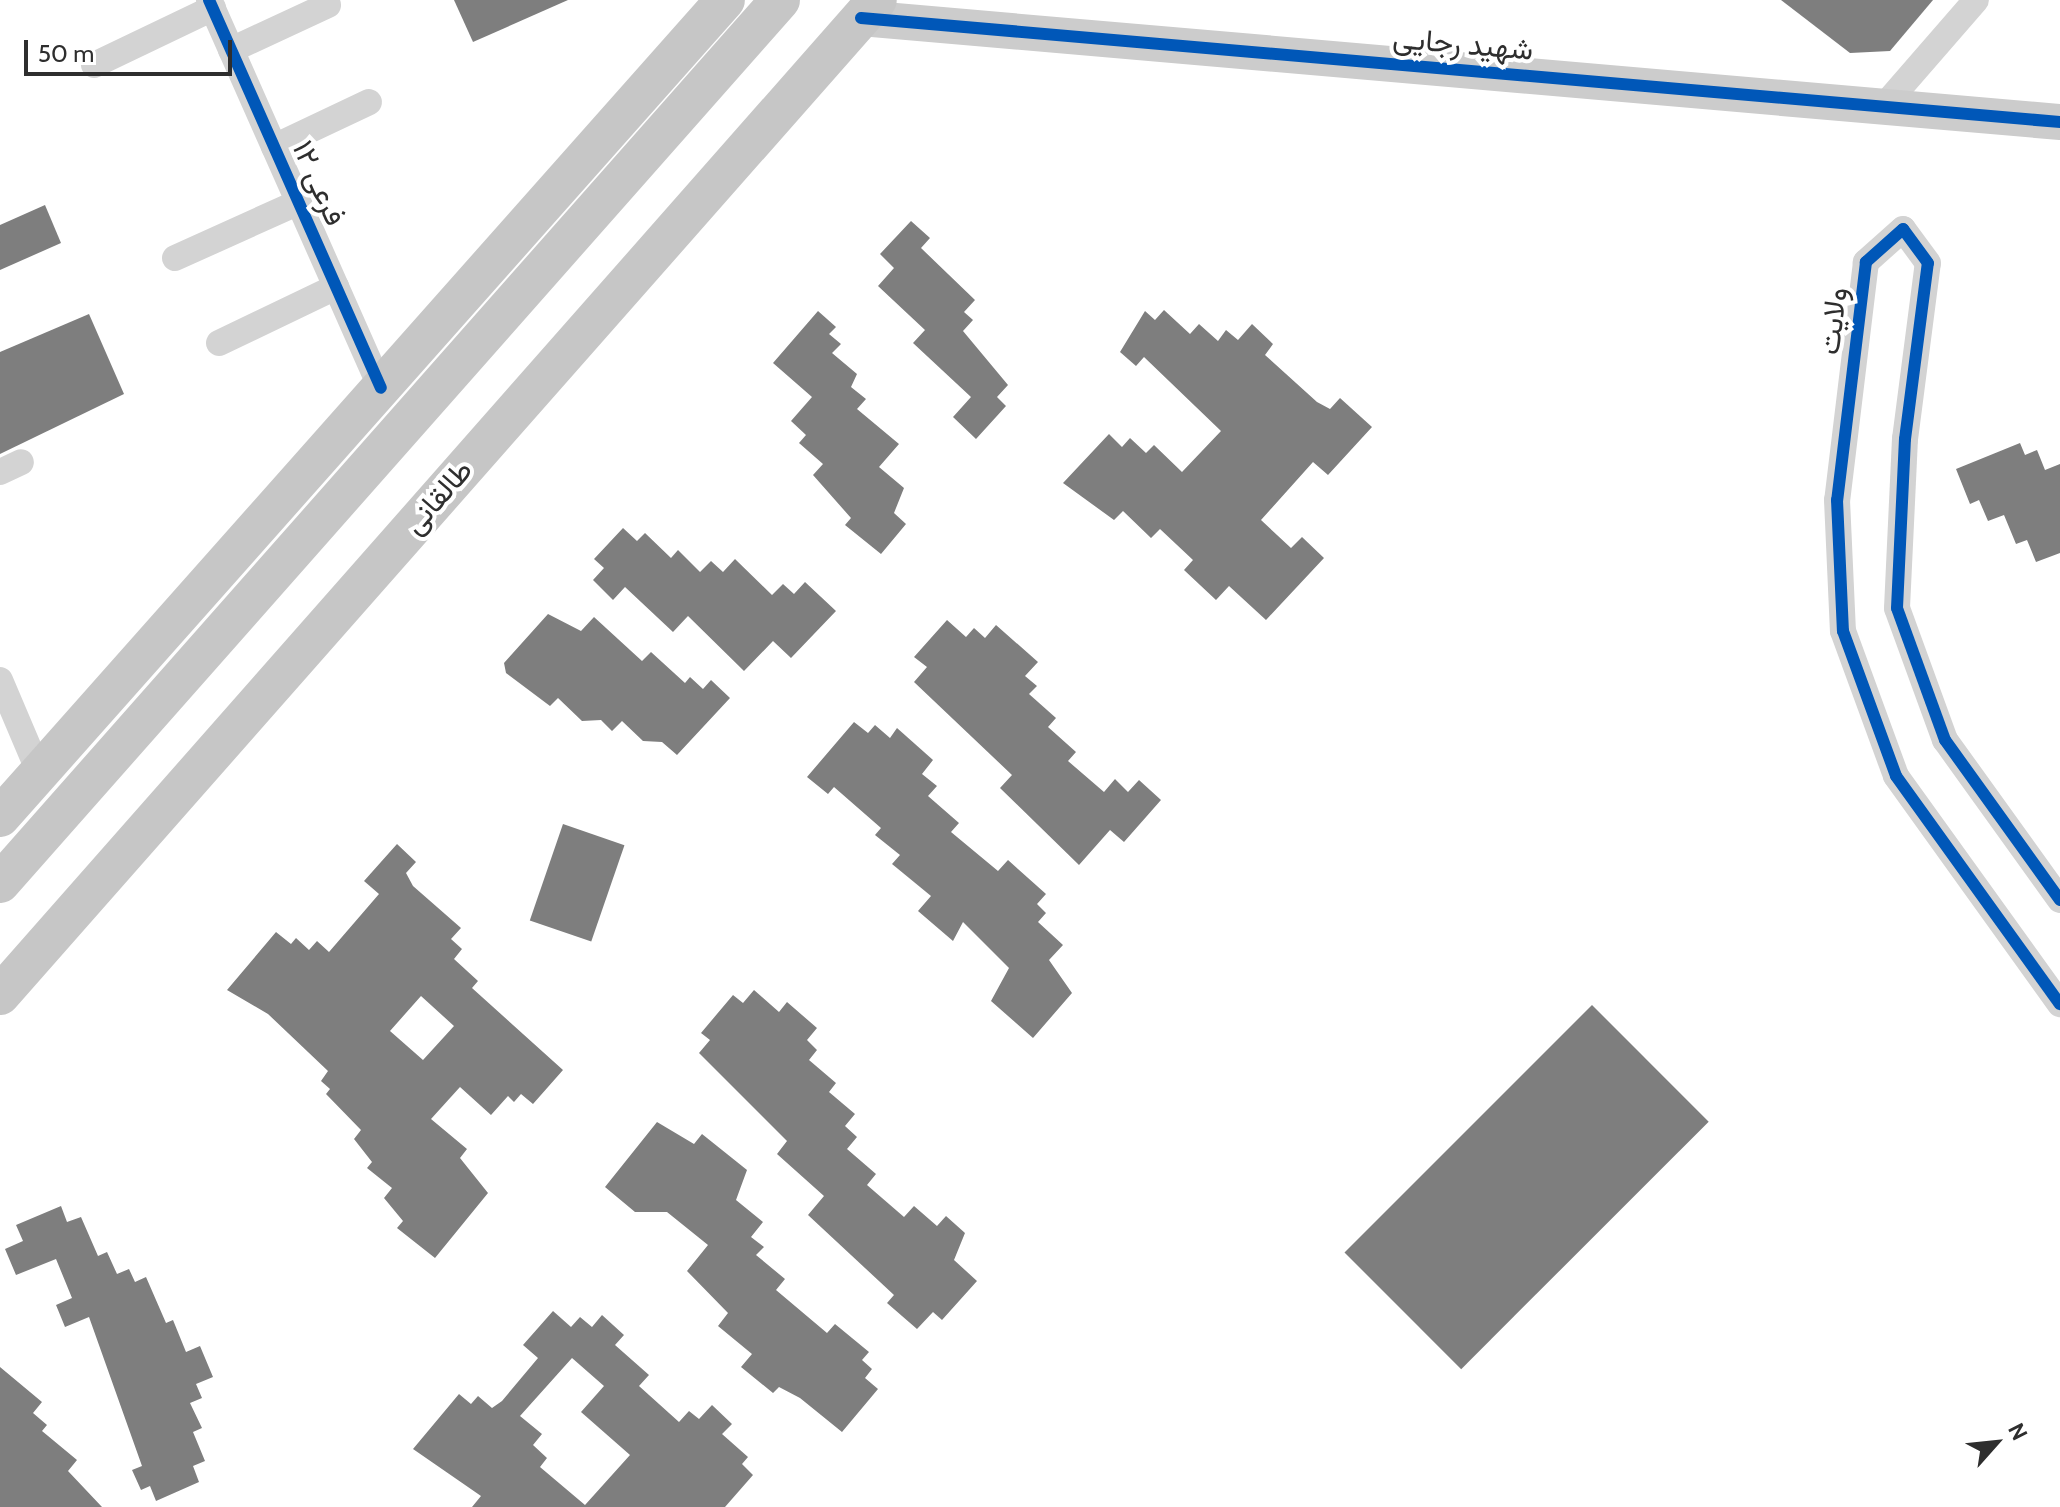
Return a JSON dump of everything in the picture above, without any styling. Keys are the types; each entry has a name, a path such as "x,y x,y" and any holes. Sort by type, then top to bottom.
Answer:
{"main road":[{"path":"0,883 780,0"},
{"path":"0,817 718,3"},
{"name":"طالقانی","path":"0,995 869,9"}],"street":[{"path":"1884,106 1976,0"},
{"path":"94,65 211,4"},
{"name":"فرعی ۱۲","path":"211,4 381,388"},
{"path":"231,50 328,5"},
{"name":"شهید رجایی","path":"869,9 2060,122"},
{"path":"274,147 369,102"},
{"path":"175,258 299,202"},
{"name":"ولایت","path":"2060,900 1945,740 1897,608 1905,439 1928,263 1903,229 1866,262 1837,500 1843,631 1896,776 2060,1004"},
{"path":"219,343 336,287"},
{"path":"0,680 39,772"}],"building":[{"path":"454,0 568,0 473,42"},
{"path":"1781,0 1933,0 1890,51 1850,53"},
{"path":"45,205 61,243 0,270 0,225"},
{"path":"911,221 930,238 921,248 975,300 964,312 973,320 963,331 1008,385 997,397 1006,406 976,439 953,417 971,397 913,343 925,330 878,286 894,268 880,254"},
{"path":"1164,310 1190,334 1199,324 1218,341 1226,330 1238,340 1252,324 1273,344 1265,355 1317,402 1330,409 1340,398 1372,427 1328,475 1313,462 1261,520 1291,548 1302,537 1324,558 1266,620 1229,586 1216,600 1184,570 1193,560 1160,529 1151,538 1123,511 1114,520 1063,483 1109,434 1122,447 1130,438 1146,453 1154,445 1182,472 1221,431 1144,357 1136,366 1120,352 1145,311 1155,320"},
{"path":"818,311 836,327 829,334 841,344 832,353 857,374 851,387 866,399 857,409 899,444 879,467 904,488 894,513 906,524 881,554 845,525 851,518 813,475 823,464 799,443 806,435 791,421 812,397 773,363"},
{"path":"89,314 124,394 0,454 0,352"},
{"path":"2020,443 2025,455 2037,450 2045,470 2060,464 2060,553 2036,562 2027,540 2016,544 2004,515 1988,521 1979,500 1970,504 1956,469"},
{"path":"623,528 637,541 645,533 671,558 678,550 700,572 711,561 723,572 735,559 772,595 783,584 794,594 805,582 836,611 791,658 773,641 744,671 688,616 673,632 625,587 613,600 593,580 604,568 594,559"},
{"path":"548,614 581,631 594,617 642,661 651,652 685,683 690,677 703,689 711,680 730,698 677,755 662,742 643,741 622,721 612,731 601,720 582,721 558,698 550,706 506,673 504,663"},
{"path":"947,620 966,637 974,628 985,638 996,625 1038,662 1025,676 1037,686 1029,694 1056,718 1048,727 1076,752 1068,761 1104,792 1115,779 1128,792 1139,780 1161,800 1124,842 1110,830 1079,865 1000,788 1012,775 914,682 927,667 914,657"},
{"path":"854,722 868,733 875,725 890,738 897,728 933,760 922,774 937,786 928,796 959,823 951,832 998,871 1008,860 1046,894 1037,904 1046,913 1038,922 1063,945 1049,960 1072,993 1033,1038 991,1001 1009,968 963,922 953,941 918,911 931,896 892,864 900,855 875,835 881,828 834,787 828,794 807,777"},
{"path":"563,824 624,845 591,942 530,920"},
{"path":"397,844 416,862 406,873 413,886 461,928 451,939 462,949 454,959 478,981 472,988 563,1070 533,1104 521,1094 514,1102 508,1096 491,1115 460,1087 431,1119 467,1149 460,1158 488,1193 435,1258 397,1228 403,1221 384,1198 392,1188 367,1168 372,1162 354,1139 361,1130 326,1094 330,1089 321,1081 328,1071 268,1014 227,990 276,932 291,944 296,938 309,950 317,941 329,952 379,894 364,881","holes":["421,996 454,1026 423,1060 390,1031"]},
{"path":"754,990 779,1012 787,1002 817,1028 807,1040 817,1050 809,1060 836,1083 829,1092 855,1114 845,1126 857,1137 847,1149 876,1174 867,1185 904,1217 914,1206 937,1226 946,1216 965,1233 954,1260 977,1281 942,1320 933,1312 917,1329 887,1303 894,1295 808,1215 824,1196 777,1154 787,1141 699,1053 710,1040 701,1033 733,995 743,1003"},
{"path":"1592,1005 1709,1122 1461,1369 1345,1252"},
{"path":"657,1122 694,1144 702,1134 747,1170 736,1200 763,1222 751,1237 764,1247 756,1255 785,1279 776,1290 827,1333 835,1324 869,1352 862,1360 872,1369 865,1378 878,1389 842,1432 800,1398 779,1387 773,1393 741,1367 752,1354 718,1326 728,1313 687,1271 708,1245 667,1212 635,1212 605,1187"},
{"path":"61,1206 67,1222 81,1217 98,1256 107,1252 117,1274 129,1269 135,1282 146,1277 166,1323 173,1320 186,1352 200,1346 213,1377 196,1384 202,1398 190,1403 202,1428 193,1432 205,1461 193,1466 199,1482 156,1501 150,1486 141,1490 132,1470 142,1466 89,1317 65,1327 56,1305 72,1298 56,1259 16,1275 5,1249 23,1241 16,1225"},
{"path":"553,1311 571,1327 580,1317 592,1327 602,1315 624,1335 615,1345 649,1375 639,1386 679,1422 689,1411 699,1419 712,1405 732,1424 722,1434 748,1457 742,1464 753,1475 725,1507 472,1507 481,1496 413,1449 459,1394 471,1404 478,1396 492,1408 502,1401 538,1358 523,1345","holes":["572,1358 604,1386 581,1412 630,1455 585,1505 540,1467 547,1458 533,1445 542,1434 520,1416"]},
{"path":"0,1367 42,1402 33,1413 47,1425 42,1431 77,1460 68,1471 102,1507 0,1507"}],"cycle path":[{"path":"209,0 381,388"},
{"path":"861,18 2060,122"},
{"path":"2060,900 1945,740 1897,608 1905,439 1928,263 1903,229 1866,262 1837,500 1843,631 1896,776 2060,1004"}]}
